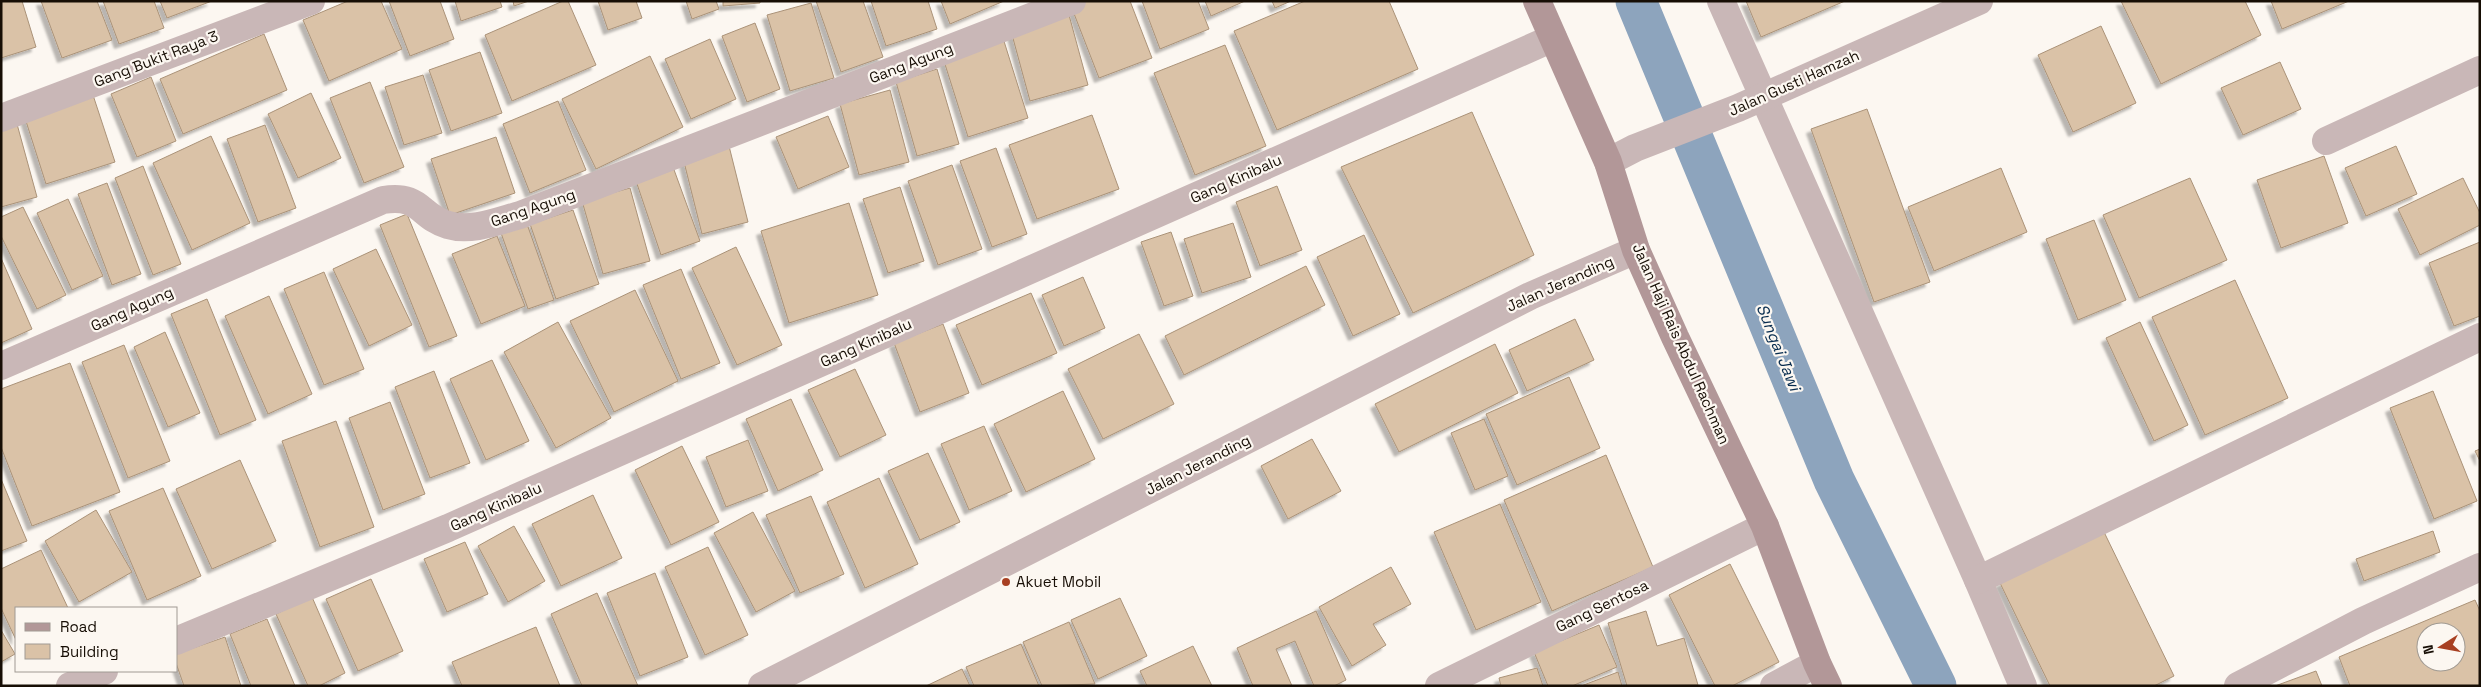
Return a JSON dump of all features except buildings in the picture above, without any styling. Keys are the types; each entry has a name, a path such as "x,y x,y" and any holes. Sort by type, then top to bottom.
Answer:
{"street":[{"name":"Gang Bukit Raya 3","path":"1,118 311,1"},
{"name":"Gang Agung","path":"1,366 383,200 399,198 413,202 448,225 472,227 520,215 1072,1"},
{"name":"Jalan Haji Rais Abdul Rachman","path":"1537,1 1608,162 1636,250 1675,337 1765,526 1822,674"},
{"path":"1721,1 1978,580 2023,686"},
{"name":"Jalan Gusti Hamzah","path":"1608,162 1635,148 1738,108 1979,1"},
{"name":"Gang Kinibalu","path":"178,640 448,528 1553,38"},
{"path":"2326,141 2480,70"},
{"name":"Jalan Jeranding","path":"762,686 1530,296 1636,250"},
{"path":"1978,580 2480,337"},
{"name":"Gang Sentosa","path":"1439,686 1765,526"},
{"path":"2238,686 2363,621 2480,567"},
{"path":"70,686 102,672"},
{"path":"1774,686 1822,674"}],"waterway":[{"name":"Sungai Jawi","path":"1636,1 1834,480 1936,686"}],"place":[{"name":"Akuet Mobil","path":"1006,582"}]}
